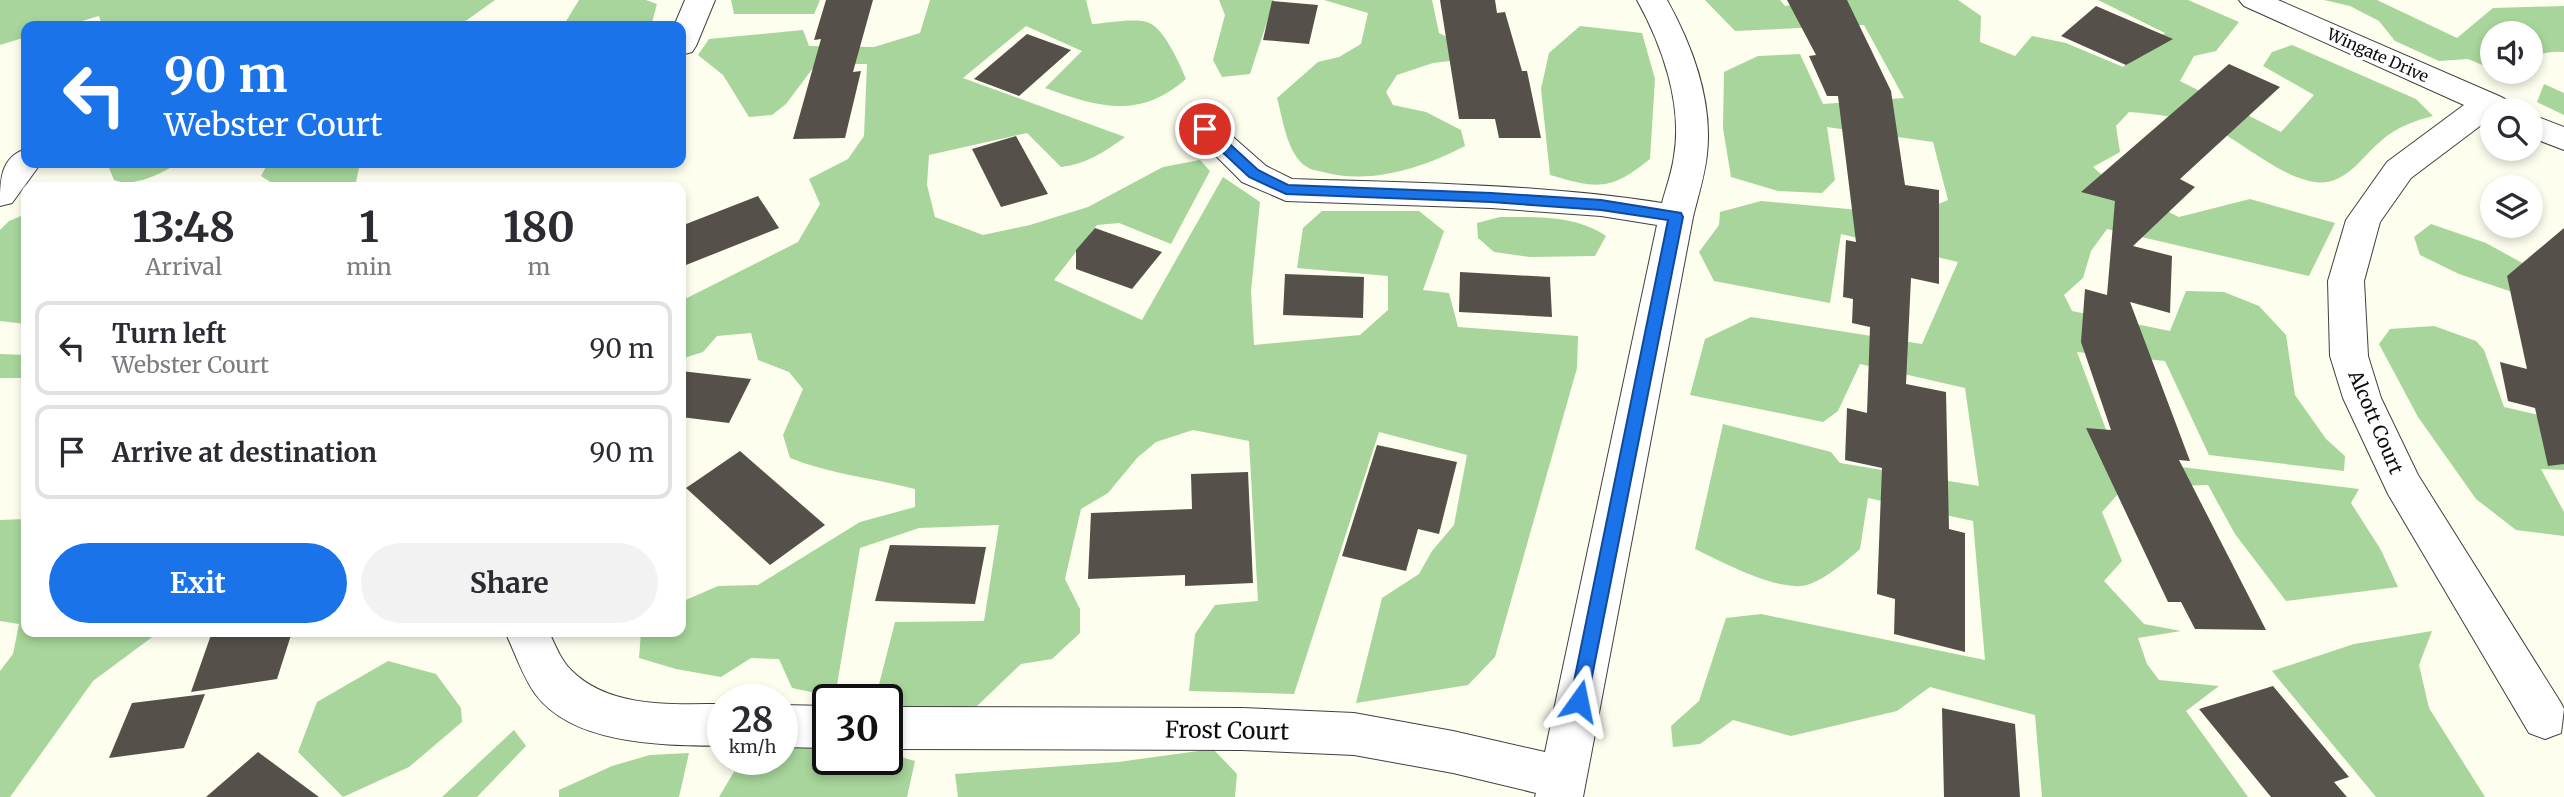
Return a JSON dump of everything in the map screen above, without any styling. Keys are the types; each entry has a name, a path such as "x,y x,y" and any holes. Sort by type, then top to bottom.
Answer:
{"street":[{"path":"686,34 700,0"},
{"path":"1561,787 1614,539 1676,217 1691,155 1692,118 1682,71 1662,18 1652,0"},
{"name":"Wingate Drive","path":"2254,0 2480,100"},
{"name":"Alcott Court","path":"2480,117 2399,170 2363,220 2346,281 2349,356 2362,398 2402,484 2545,718"},
{"path":"1205,129 1254,174 1286,190 1491,197 1601,205 1676,217"},
{"path":"2543,130 2564,140"},
{"path":"0,195 21,167"},
{"path":"530,637 554,684 595,713 656,724 707,725"},
{"name":"Frost Court","path":"903,727 1242,729 1354,734 1453,752 1561,787"}],"green space":[{"path":"0,0 495,0 464,21 100,21 99,16 82,21 21,21 21,39 0,45"},
{"path":"579,0 646,0 657,4 652,21 566,21"},
{"path":"731,0 820,0 814,14 734,14"},
{"path":"930,0 1086,0 1092,24 1134,20 1147,22 1159,30 1186,79 1169,92 1152,100 1118,106 1083,100 1045,88 1082,51 1026,26 963,78 1125,137 1095,156 1061,167 1027,133 929,155 927,185 935,217 983,235 1030,225 1088,207 1163,167 1200,160 1210,171 1171,244 1119,223 1097,225 1054,280 1142,320 1223,177 1260,202 1251,291 1254,345 1360,335 1388,310 1388,276 1297,268 1303,228 1322,211 1419,211 1444,231 1423,290 1449,293 1458,327 1578,336 1577,368 1495,657 1468,685 1356,703 1382,598 1419,574 1432,551 1454,525 1467,455 1379,432 1294,694 1189,691 1195,634 1215,605 1258,601 1249,441 1193,430 1156,442 1137,458 1108,493 1081,509 1065,579 1080,609 1080,633 1052,659 1021,664 977,706 903,713 903,684 879,684 895,622 984,621 999,525 919,528 860,548 837,684 812,684 812,692 798,689 798,684 790,684 779,659 751,658 721,677 676,669 639,658 641,637 686,637 686,600 718,586 758,585 860,522 915,507 915,489 836,472 790,458 783,435 803,389 789,372 758,360 751,333 717,336 703,352 686,357 686,298 798,242 820,204 809,179 848,159 864,136 867,64 816,64 786,104 772,115 749,117 723,75 698,55 709,39 803,30 809,46 874,47 920,33"},
{"path":"1219,0 1274,0 1250,74 1222,77 1213,60 1225,15"},
{"path":"1324,0 1432,0 1439,33 1461,44 1457,60 1433,63 1397,75 1386,92 1393,105 1426,112 1461,130 1465,146 1414,167 1359,177 1311,169 1300,161 1290,145 1277,98 1318,62 1339,57 1361,44 1368,13"},
{"path":"1705,0 1780,0 1785,6 1826,0 1958,0 1981,16 1980,42 2015,56 2032,36 2066,43 2123,67 2165,33 2098,0 2188,0 2239,22 2216,51 2194,56 2180,81 2281,132 2314,95 2263,66 2272,52 2292,45 2416,99 2433,116 2412,122 2393,132 2349,171 2337,179 2322,182 2305,180 2288,173 2208,126 2179,118 2129,112 2116,126 2120,152 2093,167 2116,187 2179,217 2250,199 2335,223 2309,276 2107,229 2091,251 2083,278 2064,295 2072,311 2170,331 2186,291 2224,292 2259,306 2286,335 2295,395 2326,439 2345,456 2344,471 2209,455 2165,361 2077,352 2117,459 2359,489 2351,503 2381,550 2398,587 2286,601 2235,534 2208,485 2138,487 2118,494 2102,512 2122,561 2104,581 2144,624 2181,631 2138,638 2147,664 2159,680 2219,686 2186,711 2248,797 2042,797 2035,715 1930,687 1897,711 1791,736 1733,720 1700,744 1673,747 1671,726 1699,701 1726,618 1761,614 1985,660 1973,521 1868,498 1860,549 1823,577 1810,584 1798,586 1768,581 1695,549 1723,424 1831,452 1840,463 1979,486 1965,388 1860,364 1838,411 1823,422 1690,395 1705,339 1751,317 1922,344 1958,262 1841,234 1830,303 1714,281 1699,252 1719,225 1720,212 1761,201 1913,215 1948,200 1933,142 1827,127 1835,180 1822,193 1778,191 1731,177 1723,128 1724,72 1758,56 1800,54 1823,104 1904,98 1864,25 1735,31"},
{"path":"2324,0 2377,0 2457,38 2493,8 2564,6 2564,52 2543,54 2543,21 2480,21 2480,64 2468,59 2439,61 2395,41 2379,21 2350,6"},
{"path":"1580,26 1642,33 1655,79 1650,159 1624,177 1603,184 1580,183 1550,175 1541,89 1549,53"},
{"path":"2544,84 2564,93 2564,115 2543,105 2543,98 2539,98"},
{"path":"109,168 168,168 138,181 114,180"},
{"path":"265,168 359,168 356,182 270,182 261,176"},
{"path":"21,216 21,323 0,321 0,230 9,221"},
{"path":"1500,217 1541,217 1569,221 1582,224 1606,236 1595,256 1530,257 1494,252 1478,238 1477,223"},
{"path":"2431,224 2486,243 2564,286 2530,298 2459,274 2420,255 2414,237"},
{"path":"2434,326 2476,341 2484,350 2504,407 2564,421 2564,470 2541,469 2564,512 2564,536 2516,530 2476,499 2418,417 2379,344 2390,329"},
{"path":"0,354 21,355 21,378 0,378"},
{"path":"21,519 21,637 152,637 93,681 10,797 0,797 0,671 13,654 19,624 0,621 0,520"},
{"path":"2432,631 2419,665 2429,708 2485,797 2376,797 2272,671 2354,644"},
{"path":"388,661 436,674 461,708 462,722 409,767 343,797 298,752 317,702"},
{"path":"514,730 526,746 477,797 442,797"},
{"path":"812,745 812,775 903,775 903,758 915,761 907,797 719,797 732,775 798,775 798,746"},
{"path":"1213,749 1237,774 1235,797 958,797 955,774 1118,762"},
{"path":"689,753 679,797 559,797 559,790 612,766 650,755"}],"building":[{"path":"826,0 873,0 853,72 861,71 845,138 793,139 821,39 814,40"},
{"path":"1440,0 1495,0 1497,13 1505,12 1522,71 1527,71 1541,138 1499,138 1495,119 1459,119"},
{"path":"1787,0 1847,0 1891,91 1905,185 1939,190 1939,284 1911,278 1906,384 1946,392 1949,529 1965,533 1965,652 1894,634 1895,599 1877,594 1882,468 1845,460 1847,408 1867,413 1870,327 1852,323 1853,299 1843,297 1846,240 1856,242 1838,96 1827,96 1809,56 1816,55"},
{"path":"1272,1 1318,5 1309,44 1263,40"},
{"path":"2096,6 2173,39 2126,65 2061,36"},
{"path":"1027,34 1071,50 1019,96 974,79"},
{"path":"2229,64 2280,87 2180,179 2195,187 2133,246 2172,256 2170,313 2130,302 2190,461 2179,460 2266,630 2195,629 2181,602 2168,602 2086,428 2111,430 2081,342 2085,289 2107,295 2115,201 2081,192"},
{"path":"1016,136 1048,194 1001,207 972,149"},
{"path":"758,196 779,228 686,265 686,224"},
{"path":"1095,228 1162,252 1132,289 1076,269 1076,250"},
{"path":"2564,228 2564,464 2548,466 2535,408 2508,401 2500,362 2527,369 2507,276"},
{"path":"1460,272 1550,277 1552,317 1459,312"},
{"path":"1285,274 1364,277 1363,318 1283,315"},
{"path":"686,372 751,379 729,423 686,418"},
{"path":"1377,445 1457,462 1439,534 1418,529 1406,571 1342,556"},
{"path":"740,451 825,525 770,565 686,488"},
{"path":"1248,472 1253,583 1185,586 1185,575 1088,579 1091,513 1192,509 1191,474"},
{"path":"890,545 986,547 975,604 875,601"},
{"path":"210,637 290,637 277,679 191,692"},
{"path":"2273,686 2349,777 2334,782 2347,797 2271,797 2199,709"},
{"path":"205,694 184,748 109,758 132,703"},
{"path":"1942,708 2015,724 2020,797 1944,797"},
{"path":"258,752 319,797 206,797"}],"route":[{"path":"1205,129 1254,174 1286,190 1491,197 1601,205 1676,217 1614,539 1579,701"}]}
